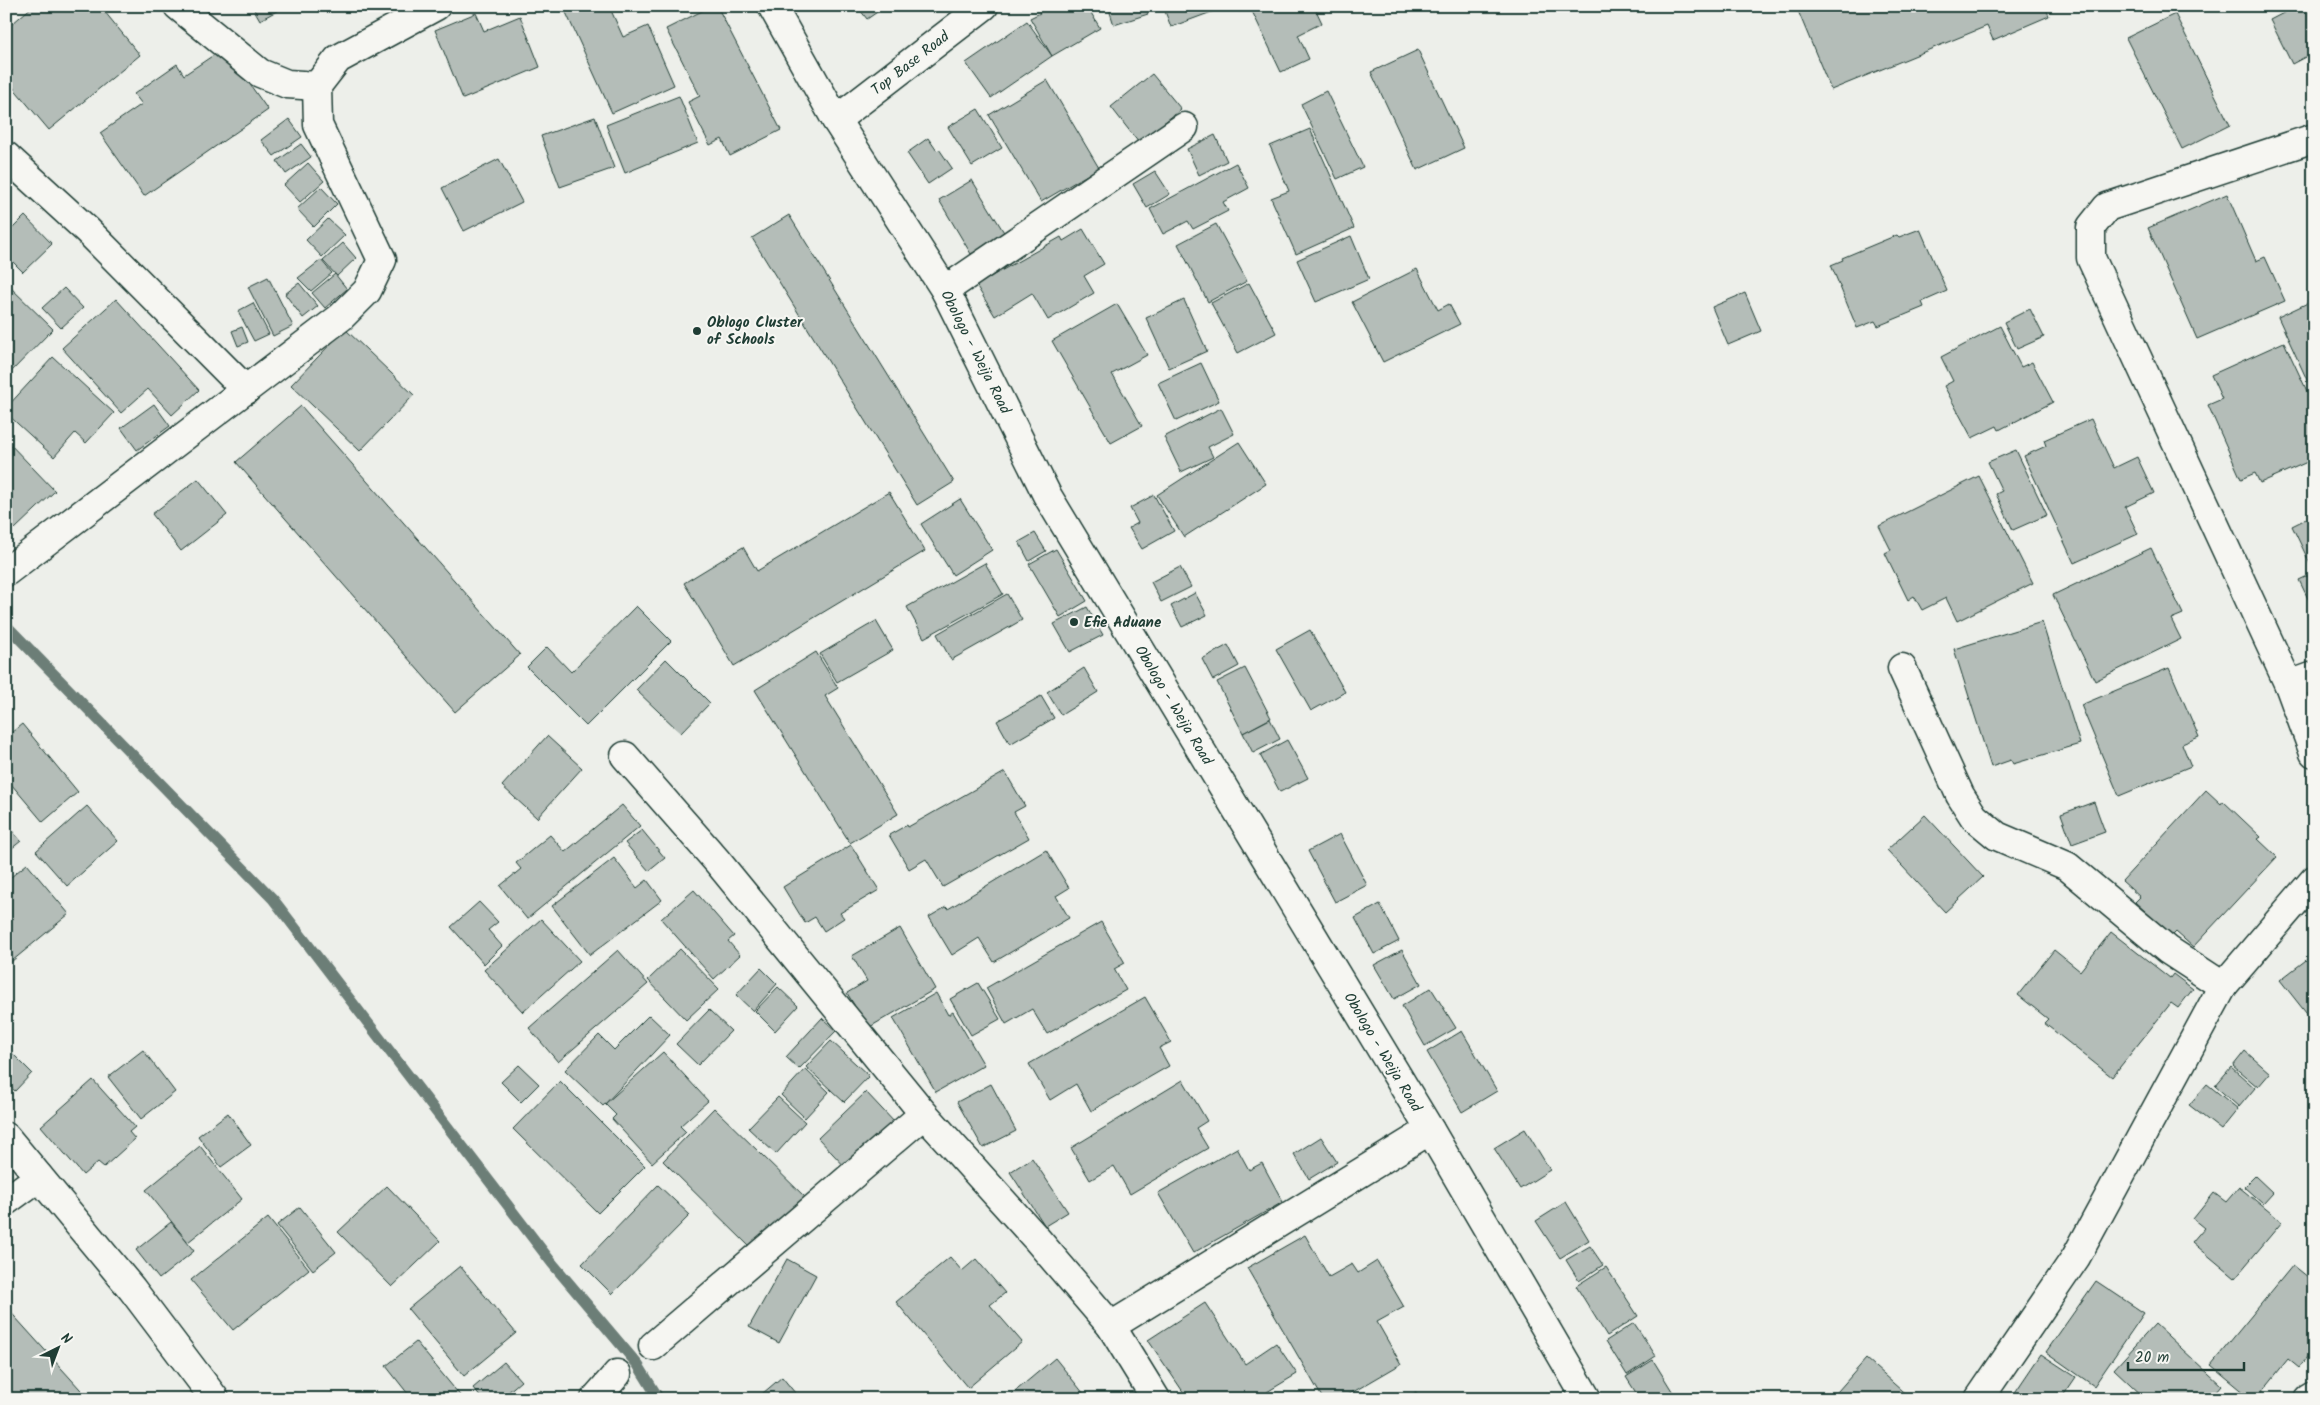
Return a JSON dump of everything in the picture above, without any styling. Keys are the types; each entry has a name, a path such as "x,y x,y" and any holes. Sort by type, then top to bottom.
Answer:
{"street":[{"path":"178,6 260,73 287,84 317,86"},
{"path":"6,572 341,317 367,291 382,260 318,125 317,86 338,59 436,6"},
{"name":"Obologo - Weija Road","path":"772,6 836,120 945,290 1047,495 1430,1130 1587,1399"},
{"name":"Top Base Road","path":"836,120 984,6"},
{"path":"945,290 1184,128"},
{"path":"2314,138 2107,207 2091,227 2091,258 2301,680 2314,753"},
{"path":"6,156 87,230 246,390"},
{"path":"1902,668 1960,795 1974,816 1997,836 2067,866 2168,950 2223,986"},
{"path":"625,756 717,861 924,1114 1035,1237 1111,1326 1156,1399"},
{"path":"1979,1399 2076,1257 2223,986 2314,880"},
{"path":"653,1346 924,1114"},
{"path":"1111,1326 1430,1130"},
{"path":"6,1137 132,1289 215,1399"},
{"path":"6,1201 39,1177"},
{"path":"595,1399 617,1374"},
{"path":"2309,1399 2314,1396"}],"building":[{"path":"33,6 100,6 140,55 49,130 6,79 6,29"},
{"path":"252,6 286,6 260,20"},
{"path":"563,6 609,6 623,37 648,26 674,85 612,113"},
{"path":"712,6 717,6 781,130 730,156 722,139 710,145 688,102 700,96 666,29"},
{"path":"857,6 886,6 867,19"},
{"path":"1036,6 1087,6 1100,28 1052,56 1030,18 1040,13"},
{"path":"1108,6 1145,6 1148,14 1114,25"},
{"path":"1163,6 1225,6 1225,7 1171,27"},
{"path":"1237,6 1252,6 1239,12"},
{"path":"1257,6 1284,6 1285,9 1291,6 1314,6 1322,23 1298,35 1309,59 1281,72 1251,9"},
{"path":"1796,6 2045,6 2049,16 1993,40 1987,26 1831,90"},
{"path":"2297,6 2314,6 2314,69 2307,56 2292,64 2270,20"},
{"path":"476,13 484,31 520,16 540,67 463,99 435,30"},
{"path":"2175,14 2230,125 2182,149 2126,38"},
{"path":"1027,21 1052,56 991,98 966,63"},
{"path":"224,48 268,110 144,196 100,133 142,104 134,94 177,64 184,75"},
{"path":"1418,50 1464,148 1417,170 1371,72"},
{"path":"1152,74 1181,109 1139,143 1111,107"},
{"path":"1047,80 1099,168 1041,202 989,115"},
{"path":"1326,91 1363,167 1337,179 1301,104"},
{"path":"679,96 698,143 625,173 606,125"},
{"path":"978,109 1002,148 972,166 948,127"},
{"path":"595,117 614,168 560,187 541,136"},
{"path":"289,119 302,137 274,156 261,140"},
{"path":"1310,129 1354,228 1296,254 1271,198 1289,191 1270,146"},
{"path":"1215,135 1227,161 1199,175 1187,149"},
{"path":"928,138 937,151 939,149 952,168 928,184 907,153"},
{"path":"301,144 311,157 286,174 277,161"},
{"path":"499,159 522,202 464,231 442,188"},
{"path":"308,163 324,181 300,202 284,185"},
{"path":"1236,163 1249,188 1223,202 1228,211 1193,229 1188,221 1163,234 1150,209"},
{"path":"1155,171 1170,194 1147,208 1133,184"},
{"path":"972,180 1005,234 971,254 939,200"},
{"path":"321,187 337,204 314,227 297,209"},
{"path":"2227,194 2256,261 2265,257 2285,301 2197,339 2148,228"},
{"path":"789,215 954,482 917,505 752,238"},
{"path":"25,216 52,244 23,272 6,255 6,235"},
{"path":"328,219 345,235 322,257 306,240"},
{"path":"1216,224 1247,281 1208,302 1178,244"},
{"path":"1083,229 1104,264 1084,276 1094,293 1048,320 1032,293 995,316 976,285 1061,237 1063,241"},
{"path":"1920,229 1947,291 1922,302 1924,307 1878,326 1875,321 1857,328 1831,265 1843,260 1842,258 1897,235 1899,237"},
{"path":"1351,236 1369,279 1316,302 1297,260"},
{"path":"343,243 356,258 337,276 323,261"},
{"path":"321,260 332,273 311,291 298,278"},
{"path":"1417,269 1438,310 1449,304 1460,324 1383,362 1352,302"},
{"path":"335,274 347,289 325,308 312,293"},
{"path":"268,277 293,326 273,336 248,287"},
{"path":"6,283 53,329 6,377"},
{"path":"299,283 318,306 303,318 285,294"},
{"path":"1249,283 1276,333 1238,353 1211,303"},
{"path":"64,288 83,308 61,328 42,308"},
{"path":"1745,293 1761,331 1728,345 1712,307"},
{"path":"116,299 199,390 172,415 148,389 121,413 62,348"},
{"path":"1184,300 1207,351 1169,368 1146,318"},
{"path":"2312,301 2314,306 2314,380 2308,382 2278,317"},
{"path":"253,303 269,334 254,341 238,311"},
{"path":"1117,304 1147,355 1112,374 1142,426 1111,443 1052,341"},
{"path":"2030,309 2044,337 2017,349 2004,322"},
{"path":"2000,326 2021,367 2032,362 2053,402 1999,430 1997,426 1972,438 1944,386 1953,381 1941,357"},
{"path":"242,327 248,342 238,346 232,331"},
{"path":"345,329 414,395 360,451 291,385"},
{"path":"2284,342 2314,406 2314,459 2260,483 2255,473 2241,479 2208,405 2222,399 2211,375"},
{"path":"53,357 114,413 86,443 75,433 54,457 6,413 6,408"},
{"path":"1201,363 1219,401 1176,421 1158,383"},
{"path":"154,404 170,426 137,450 121,428"},
{"path":"301,406 520,655 455,712 236,462"},
{"path":"1221,408 1234,434 1208,447 1213,457 1181,472 1164,437"},
{"path":"2091,419 2114,468 2137,457 2154,493 2125,507 2138,534 2074,563 2024,456 2046,446 2044,440"},
{"path":"6,440 55,491 15,529 6,519"},
{"path":"1239,442 1266,484 1184,537 1157,495"},
{"path":"2016,450 2047,515 2013,530 1996,494 2002,491 1988,462"},
{"path":"1979,476 2033,583 1957,621 1946,598 1922,610 1914,596 1908,600 1885,553 1891,550 1879,526"},
{"path":"198,479 227,515 181,551 152,514"},
{"path":"889,492 925,551 734,666 684,583 743,547 757,571"},
{"path":"1154,495 1174,531 1142,549 1129,528 1138,523 1130,508"},
{"path":"960,499 992,550 953,575 921,524"},
{"path":"2314,515 2314,572 2292,526"},
{"path":"1035,533 1046,551 1029,561 1019,542"},
{"path":"2151,548 2183,614 2171,619 2181,639 2095,681 2053,595"},
{"path":"1056,549 1087,601 1060,617 1029,564"},
{"path":"985,563 1003,594 924,638 907,607"},
{"path":"1180,567 1191,587 1161,602 1151,582"},
{"path":"2314,573 2314,611 2299,580"},
{"path":"1195,593 1207,615 1182,627 1171,606"},
{"path":"1007,594 1022,620 951,660 937,634"},
{"path":"636,606 671,641 586,726 527,667 547,647 571,672"},
{"path":"1087,607 1103,635 1070,652 1054,624"},
{"path":"876,621 893,650 837,682 820,654"},
{"path":"2042,622 2080,744 2013,764 2011,760 1991,767 1954,649"},
{"path":"1310,630 1345,692 1311,711 1276,649"},
{"path":"1228,645 1239,666 1213,680 1202,659"},
{"path":"816,652 838,688 825,696 898,814 850,843 755,690"},
{"path":"666,659 710,703 681,733 636,690"},
{"path":"1084,668 1098,692 1061,715 1047,692"},
{"path":"1245,668 1271,718 1243,733 1217,682"},
{"path":"2169,668 2199,737 2182,744 2191,766 2119,796 2081,705"},
{"path":"1041,696 1054,718 1010,744 997,721"},
{"path":"1270,719 1280,739 1253,753 1243,733"},
{"path":"22,724 78,792 43,822 6,778 6,737"},
{"path":"547,736 582,768 537,818 502,786"},
{"path":"1287,740 1308,778 1280,792 1260,755"},
{"path":"1005,772 1025,806 1014,812 1029,838 943,887 926,859 909,869 889,835 907,825 908,827"},
{"path":"2206,790 2221,804 2223,801 2261,837 2258,839 2277,857 2193,947 2176,932 2172,936 2135,902 2140,897 2122,881"},
{"path":"2094,802 2105,832 2072,844 2061,814"},
{"path":"622,805 640,826 527,919 500,886 521,869 516,863 550,835 565,852"},
{"path":"87,806 118,841 67,886 36,851"},
{"path":"1925,815 1983,877 1945,912 1887,850"},
{"path":"6,824 21,841 6,853"},
{"path":"642,830 665,858 649,871 625,843"},
{"path":"1340,834 1367,885 1335,902 1308,851"},
{"path":"851,845 879,890 840,913 844,918 824,931 815,917 805,923 783,887"},
{"path":"1046,850 1069,888 1056,896 1069,918 994,962 979,938 952,955 929,917 946,907 948,909"},
{"path":"614,858 637,888 647,880 662,900 590,955 552,906"},
{"path":"27,864 69,914 6,966 6,881"},
{"path":"694,890 734,936 728,941 740,955 714,979 661,919"},
{"path":"479,902 498,922 488,930 502,946 484,964 451,927"},
{"path":"1380,904 1399,941 1374,954 1355,918"},
{"path":"541,919 580,961 523,1012 484,970"},
{"path":"1101,922 1125,963 1114,969 1126,990 1047,1034 1032,1009 1006,1024 986,988"},
{"path":"900,928 935,989 868,1028 847,993 867,981 852,956"},
{"path":"2111,932 2170,978 2173,974 2193,989 2178,1008 2171,1003 2112,1077 2044,1023 2048,1019 2018,995 2054,950 2080,971"},
{"path":"680,949 719,989 686,1020 648,980"},
{"path":"618,950 648,984 558,1062 529,1028"},
{"path":"1402,950 1421,984 1394,999 1374,965"},
{"path":"2314,954 2314,1023 2280,980"},
{"path":"761,968 777,984 753,1011 736,995"},
{"path":"978,983 1000,1019 971,1035 950,999"},
{"path":"778,987 798,1006 775,1031 755,1011"},
{"path":"1431,988 1456,1028 1425,1046 1402,1006"},
{"path":"936,993 948,1015 953,1012 984,1065 936,1092 893,1018"},
{"path":"1145,997 1171,1042 1159,1048 1169,1066 1091,1111 1076,1084 1050,1100 1029,1064"},
{"path":"709,1010 731,1031 698,1065 676,1044"},
{"path":"649,1015 670,1035 603,1106 565,1070 599,1035 614,1050"},
{"path":"822,1018 836,1031 799,1069 786,1057"},
{"path":"1462,1031 1497,1091 1462,1112 1427,1052"},
{"path":"831,1041 869,1076 844,1102 806,1067"},
{"path":"6,1047 32,1073 15,1091 6,1083"},
{"path":"143,1050 175,1092 141,1119 108,1077"},
{"path":"2245,1051 2270,1073 2258,1087 2233,1066"},
{"path":"663,1052 708,1101 680,1126 686,1132 652,1163 612,1119 616,1115 605,1104"},
{"path":"519,1065 539,1084 521,1102 501,1082"},
{"path":"2231,1067 2255,1088 2239,1107 2215,1086"},
{"path":"805,1069 829,1092 805,1118 781,1095"},
{"path":"93,1080 135,1127 129,1132 135,1139 104,1167 98,1162 83,1175 41,1126"},
{"path":"1183,1080 1207,1121 1196,1128 1208,1148 1130,1194 1114,1166 1090,1180 1071,1148"},
{"path":"560,1081 645,1166 598,1213 513,1129"},
{"path":"991,1084 1016,1131 983,1148 957,1102"},
{"path":"2207,1084 2238,1109 2221,1130 2189,1105"},
{"path":"866,1092 896,1124 847,1169 818,1138"},
{"path":"778,1097 805,1122 776,1154 748,1128"},
{"path":"714,1108 807,1199 755,1252 663,1161"},
{"path":"228,1113 251,1145 221,1167 198,1136"},
{"path":"1525,1129 1550,1170 1520,1189 1494,1148"},
{"path":"1321,1137 1337,1162 1309,1179 1294,1154"},
{"path":"200,1146 242,1199 188,1242 146,1190"},
{"path":"1237,1148 1249,1170 1262,1163 1283,1202 1193,1253 1158,1193"},
{"path":"1032,1158 1068,1212 1045,1226 1010,1172"},
{"path":"2255,1176 2273,1193 2263,1204 2244,1187"},
{"path":"658,1185 690,1215 612,1294 582,1264"},
{"path":"387,1186 440,1241 392,1287 338,1232"},
{"path":"2239,1187 2282,1222 2235,1278 2192,1242 2204,1228 2193,1219 2214,1193 2226,1202"},
{"path":"1566,1202 1589,1240 1560,1258 1536,1221"},
{"path":"300,1207 336,1252 313,1270 277,1225"},
{"path":"268,1218 309,1269 233,1330 191,1280"},
{"path":"171,1222 194,1251 159,1279 136,1250"},
{"path":"1305,1235 1329,1277 1352,1264 1358,1273 1377,1261 1404,1307 1377,1322 1401,1364 1341,1399 1323,1399 1247,1268"},
{"path":"1590,1246 1603,1265 1579,1281 1566,1260"},
{"path":"950,1257 962,1271 976,1259 1005,1293 990,1305 1022,1342 968,1388 896,1302"},
{"path":"787,1259 816,1275 779,1343 749,1327"},
{"path":"2293,1265 2314,1282 2314,1349 2299,1368 2288,1359 2256,1399 2252,1399 2211,1365"},
{"path":"460,1266 516,1333 464,1376 408,1309"},
{"path":"1606,1267 1638,1316 1607,1336 1576,1286"},
{"path":"2096,1281 2144,1313 2094,1386 2046,1352"},
{"path":"1205,1303 1245,1364 1276,1343 1297,1374 1267,1392 1272,1399 1188,1399 1148,1340"},
{"path":"6,1307 89,1399 6,1399"},
{"path":"1634,1323 1656,1356 1627,1375 1606,1341"},
{"path":"2155,1324 2221,1385 2209,1399 2146,1399 2114,1369"},
{"path":"416,1342 463,1399 412,1399 386,1366"},
{"path":"2041,1354 2076,1377 2061,1399 2022,1399 2014,1394"},
{"path":"1055,1358 1088,1399 1006,1399"},
{"path":"1866,1359 1911,1399 1831,1399"},
{"path":"1653,1360 1677,1399 1640,1399 1626,1377"},
{"path":"504,1362 521,1381 500,1399 482,1399 473,1388"},
{"path":"782,1377 800,1399 756,1399"},
{"path":"541,1390 549,1399 531,1399"},
{"path":"1416,1392 1419,1399 1404,1399"}],"waterway":[{"path":"6,625 273,899 552,1263 638,1365 659,1399"}],"place":[{"name":"Oblogo Cluster of Schools","path":"697,331"},
{"name":"Efie Aduane","path":"1074,622"}]}
